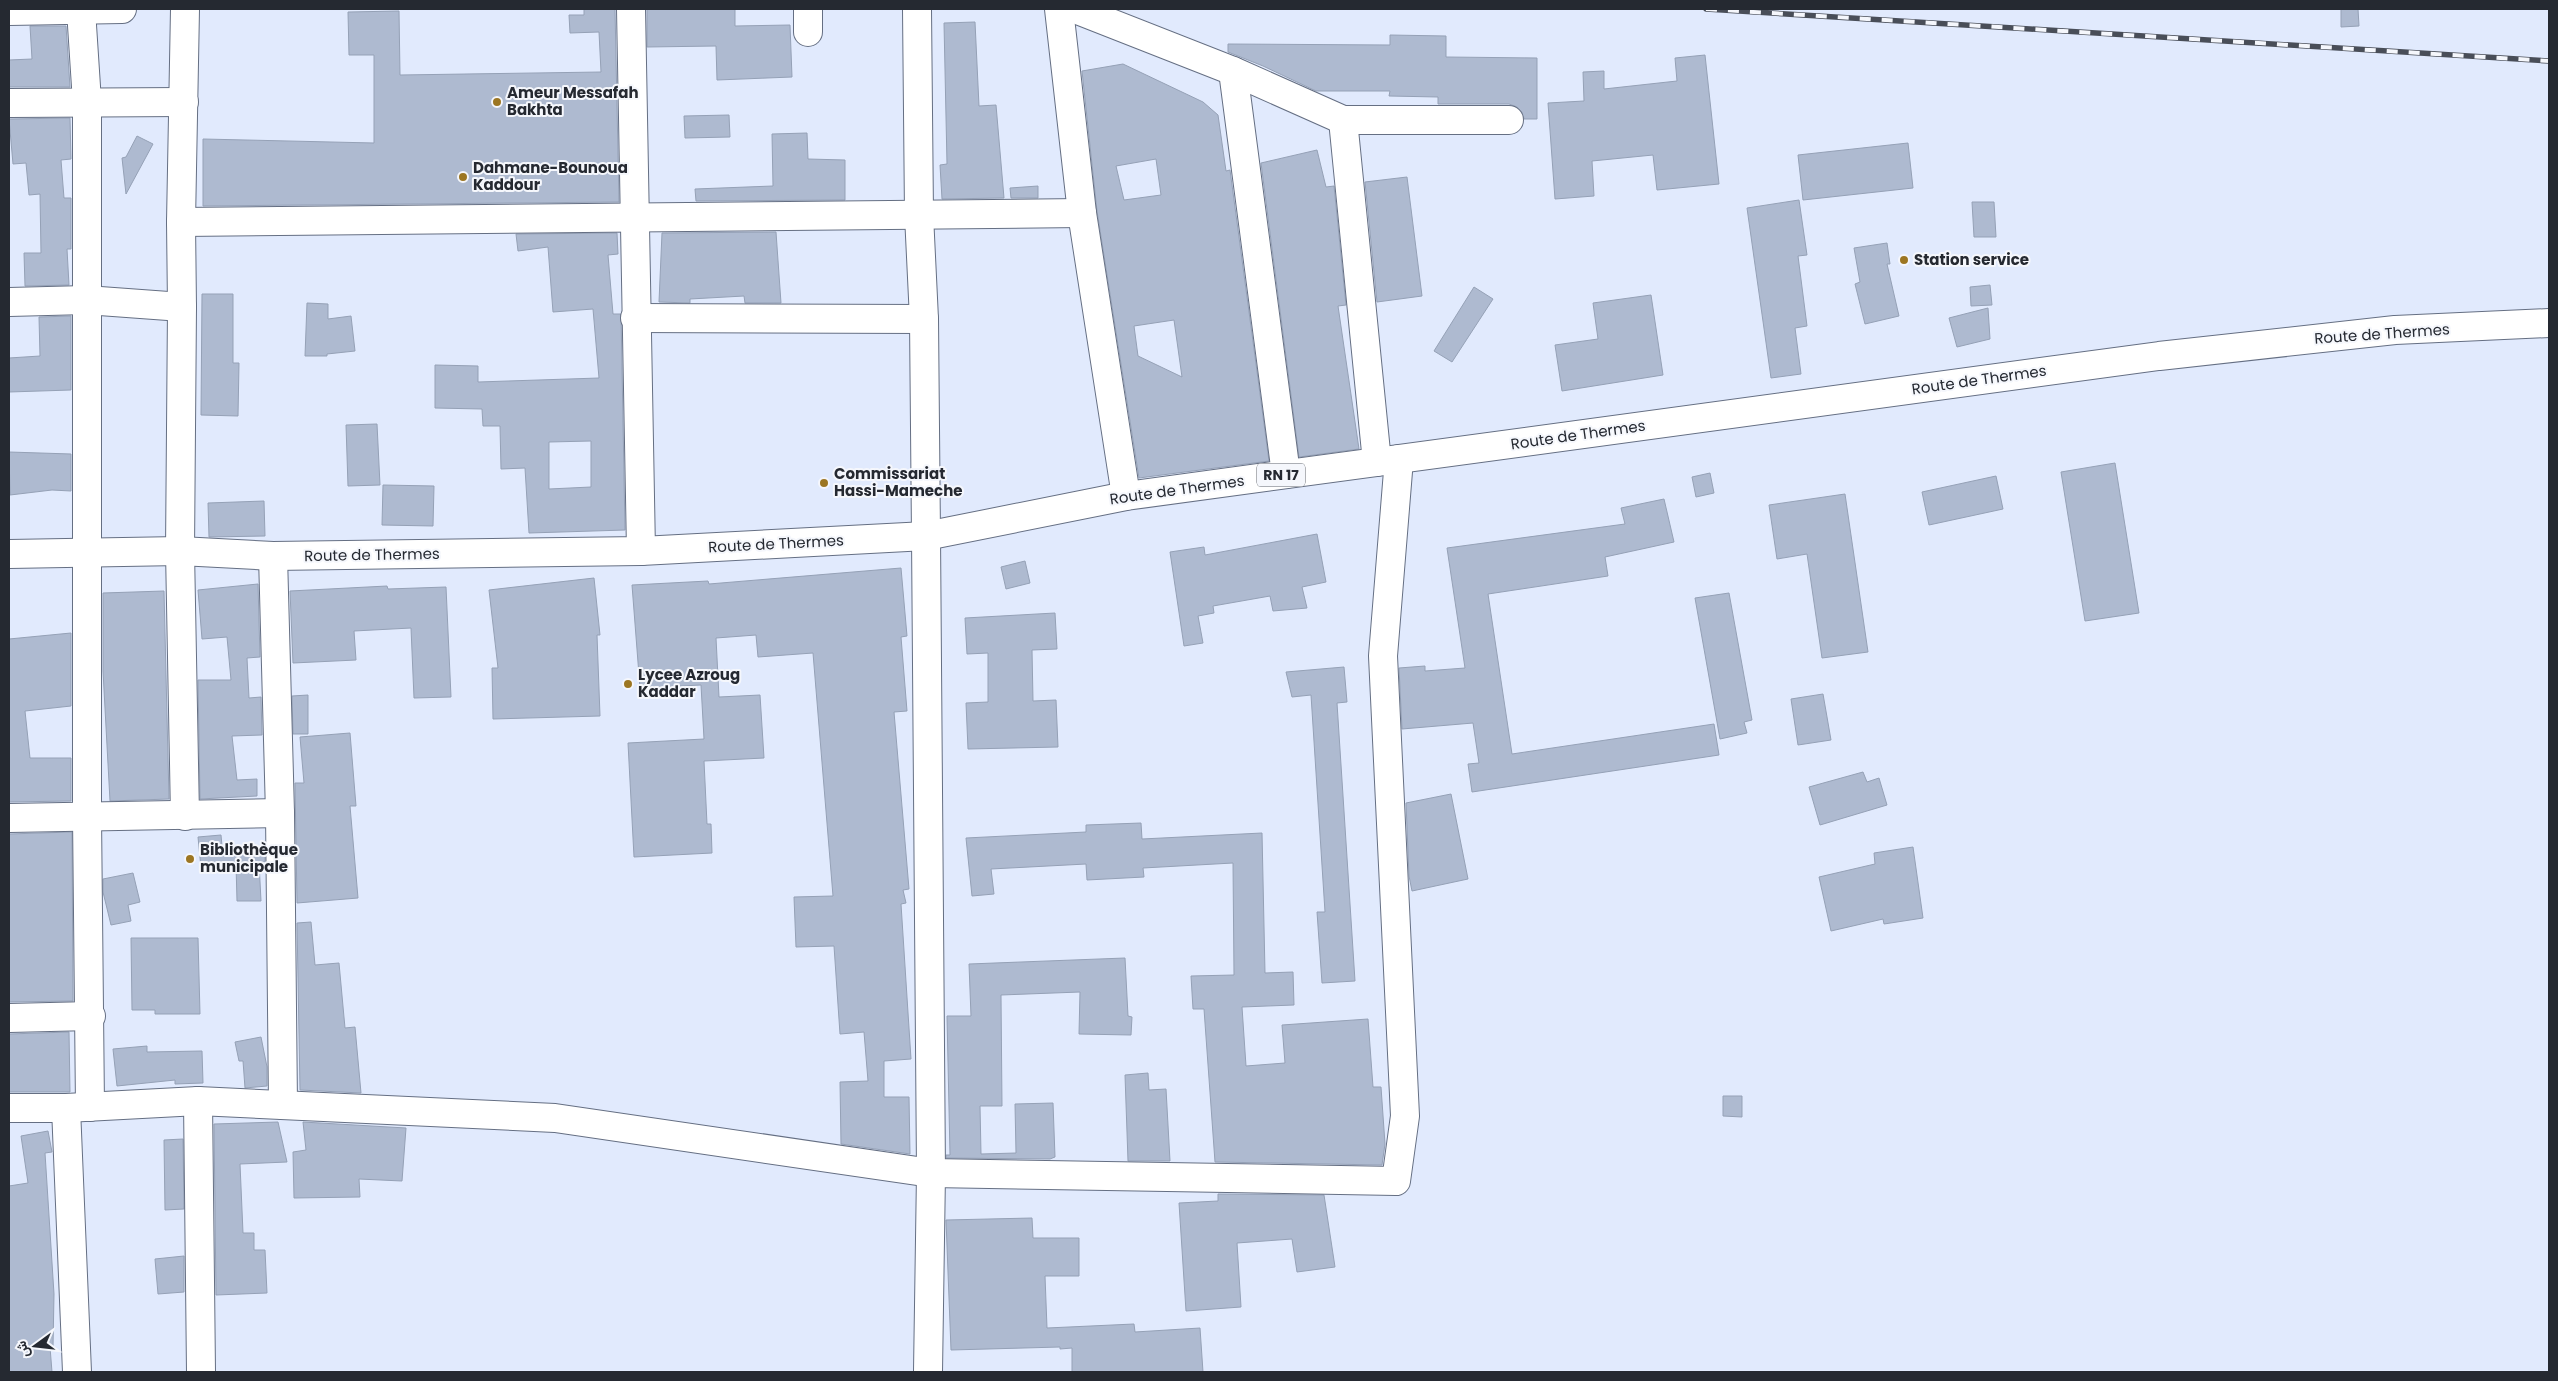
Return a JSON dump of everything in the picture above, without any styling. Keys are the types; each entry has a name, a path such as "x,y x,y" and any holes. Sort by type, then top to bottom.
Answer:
{"street":[{"path":"9,11 122,9"},
{"path":"185,9 181,222 180,551 185,816"},
{"path":"631,9 635,318 641,551"},
{"path":"917,9 919,215 924,319 926,536 931,1173 928,1372"},
{"path":"1059,9 1082,213 1126,496"},
{"path":"1075,9 1233,71 1343,120 1509,120"},
{"path":"76,1372 78,1107 91,1016 87,816 87,102 81,10"},
{"path":"1233,71 1286,474"},
{"path":"9,103 184,102"},
{"path":"9,1108 78,1107 198,1101 555,1118 931,1173 1396,1181 1405,1116 1383,656 1388,460 1343,120"},
{"path":"181,222 1082,213"},
{"path":"9,302 86,300 182,307"},
{"path":"635,318 924,319"},
{"name":"Route de Thermes","path":"9,554 180,551 273,556 641,551 926,536 1126,496 2159,356 2395,330 2549,323"},
{"path":"273,556 280,813 283,1105"},
{"path":"9,818 280,813"},
{"path":"9,1018 91,1016"},
{"path":"198,1101 201,1372"}],"building":[{"path":"584,9 615,9 619,202 203,206 203,139 374,143 374,55 349,55 348,12 399,11 400,75 601,72 599,32 570,33 569,15 584,15"},
{"path":"647,9 735,9 735,26 790,25 792,77 717,80 716,46 647,47"},
{"path":"2341,9 2358,9 2359,26 2341,27"},
{"path":"975,22 979,106 996,105 1004,198 942,199 940,165 947,164 944,23"},
{"path":"30,26 66,26 70,87 9,87 9,60 32,59"},
{"path":"1390,35 1446,36 1446,57 1537,58 1537,119 1524,119 1522,112 1517,107 1509,104 1438,104 1438,97 1389,96 1390,91 1316,91 1228,52 1228,44 1390,45"},
{"path":"1705,55 1719,184 1657,190 1653,155 1592,161 1594,196 1555,199 1548,103 1584,101 1583,72 1604,71 1604,89 1677,81 1675,58"},
{"path":"1123,64 1203,102 1218,115 1226,171 1230,170 1269,461 1139,478 1097,211 1082,71","holes":["1156,159 1161,195 1124,200 1116,166","1174,320 1182,377 1138,356 1134,326"]},
{"path":"729,115 730,137 685,138 684,116"},
{"path":"70,118 71,159 61,160 64,198 71,198 71,249 67,249 69,285 25,286 24,253 41,253 40,194 29,195 26,163 13,164 9,119"},
{"path":"807,133 808,159 845,160 845,200 696,201 695,189 773,186 772,134"},
{"path":"137,136 153,144 126,194 122,158 126,157"},
{"path":"1908,143 1913,188 1803,200 1798,155"},
{"path":"1317,150 1326,187 1334,186 1346,305 1338,306 1359,449 1299,457 1261,163"},
{"path":"1407,177 1422,296 1377,302 1365,182"},
{"path":"1038,186 1038,198 1011,198 1010,188"},
{"path":"1799,200 1807,255 1798,256 1807,326 1795,328 1801,374 1771,378 1747,208"},
{"path":"1972,202 1994,202 1996,237 1974,237"},
{"path":"776,232 781,303 745,303 744,296 690,299 690,303 659,302 662,233"},
{"path":"617,233 618,254 608,255 613,314 621,314 625,530 529,533 525,468 501,469 500,426 483,426 482,409 435,408 435,365 478,366 478,382 599,378 593,309 553,312 548,247 518,251 516,234","holes":["591,441 591,487 549,489 549,442"]},
{"path":"1887,243 1890,264 1887,264 1899,316 1865,324 1855,284 1860,282 1854,248"},
{"path":"1990,285 1992,305 1971,306 1970,287"},
{"path":"1474,287 1493,299 1452,362 1434,351"},
{"path":"202,294 233,294 233,363 239,363 238,416 201,415"},
{"path":"1651,295 1663,375 1562,391 1555,345 1598,339 1593,303"},
{"path":"307,303 328,304 328,319 351,316 355,351 327,354 327,356 305,356"},
{"path":"1988,308 1990,339 1957,347 1949,318"},
{"path":"71,316 71,390 9,392 9,358 40,356 39,317"},
{"path":"377,424 380,485 348,486 346,425"},
{"path":"9,452 71,454 71,491 52,490 10,495"},
{"path":"2115,463 2139,613 2085,621 2061,472"},
{"path":"1710,473 1714,493 1696,497 1692,477"},
{"path":"1996,476 2003,509 1929,525 1922,492"},
{"path":"383,485 434,486 433,526 382,525"},
{"path":"1845,494 1868,652 1822,658 1807,554 1777,559 1769,505"},
{"path":"1664,499 1674,542 1605,557 1608,576 1488,594 1512,754 1714,724 1719,755 1472,792 1468,764 1479,763 1473,723 1402,729 1399,668 1425,666 1425,671 1465,668 1447,548 1625,524 1621,508"},
{"path":"264,501 265,536 209,537 208,503"},
{"path":"1317,534 1326,582 1302,587 1307,608 1273,611 1270,596 1213,606 1214,613 1198,616 1203,643 1184,646 1170,552 1204,547 1205,555"},
{"path":"1025,561 1030,583 1006,589 1001,567"},
{"path":"901,568 907,636 901,637 907,711 894,712 909,889 903,890 906,903 901,904 911,1059 884,1061 884,1097 909,1097 910,1154 841,1144 840,1082 868,1081 864,1032 840,1034 834,946 796,947 794,897 833,896 813,653 758,657 756,635 716,638 719,697 760,695 764,758 704,761 707,824 711,824 712,853 634,857 628,743 704,739 701,685 640,688 632,585 708,581 709,584"},
{"path":"594,578 600,635 597,635 600,716 493,719 492,668 498,668 489,590"},
{"path":"258,584 260,657 247,658 249,698 261,697 262,735 232,736 237,780 257,779 257,796 200,799 198,680 231,680 227,637 202,639 198,590"},
{"path":"387,586 388,589 446,587 451,697 414,698 411,628 354,631 356,660 293,663 290,591"},
{"path":"164,591 169,799 110,801 103,671 103,593"},
{"path":"1729,593 1752,720 1744,722 1747,733 1720,739 1695,598"},
{"path":"1055,613 1057,649 1032,650 1033,701 1056,700 1058,747 968,749 966,703 988,702 988,653 967,654 965,618"},
{"path":"71,633 71,706 25,711 30,758 71,758 71,801 9,802 9,639"},
{"path":"1344,667 1347,702 1337,703 1355,981 1322,983 1317,912 1325,912 1311,695 1292,697 1286,672"},
{"path":"1823,694 1831,740 1798,745 1791,699"},
{"path":"308,695 308,734 293,734 292,696"},
{"path":"350,733 356,806 350,806 358,898 297,903 295,783 304,783 300,737"},
{"path":"1863,772 1867,782 1879,778 1887,805 1820,825 1809,787"},
{"path":"1451,794 1468,879 1412,891 1409,876 1406,803"},
{"path":"1141,823 1142,839 1262,833 1265,973 1293,972 1294,1005 1242,1007 1246,1066 1285,1063 1282,1025 1368,1019 1373,1087 1381,1087 1385,1144 1382,1165 1215,1162 1204,1009 1193,1009 1191,976 1234,975 1233,863 1143,868 1144,877 1087,880 1086,864 991,869 994,894 972,896 966,838 1086,832 1086,825"},
{"path":"72,832 73,1001 9,1002 9,834"},
{"path":"221,835 222,846 265,847 265,862 259,862 261,901 237,901 236,864 201,868 198,837"},
{"path":"1913,847 1923,918 1884,924 1883,919 1831,931 1819,877 1875,864 1874,853"},
{"path":"133,873 140,902 128,905 131,921 111,925 103,892 103,879"},
{"path":"311,922 315,965 339,963 345,1028 355,1027 361,1093 300,1090 297,923"},
{"path":"131,938 198,938 200,1014 155,1014 155,1010 132,1010"},
{"path":"1125,958 1128,1016 1132,1017 1131,1035 1079,1034 1080,992 1001,995 1002,1106 980,1106 981,1154 1016,1153 1015,1104 1053,1103 1055,1157 1050,1159 946,1158 946,1155 950,1155 947,1016 971,1016 969,964"},
{"path":"69,1032 70,1092 9,1092 9,1034"},
{"path":"261,1037 267,1067 267,1086 245,1088 243,1061 239,1061 235,1042"},
{"path":"147,1046 147,1052 202,1051 203,1083 175,1084 175,1080 117,1086 113,1049"},
{"path":"1148,1073 1149,1090 1166,1089 1170,1161 1128,1161 1125,1075"},
{"path":"1723,1096 1742,1096 1742,1117 1723,1116"},
{"path":"278,1122 287,1162 240,1164 243,1233 254,1233 254,1250 265,1250 267,1293 216,1295 214,1124"},
{"path":"303,1122 406,1128 402,1181 359,1179 360,1197 294,1198 293,1152 306,1150"},
{"path":"48,1131 52,1152 45,1153 54,1294 53,1347 50,1347 52,1372 9,1372 9,1186 28,1183 21,1136"},
{"path":"183,1139 184,1209 165,1210 164,1140"},
{"path":"1218,1194 1324,1195 1335,1267 1297,1272 1292,1239 1237,1243 1241,1307 1186,1311 1179,1203 1218,1201"},
{"path":"1032,1218 1033,1238 1079,1238 1079,1276 1045,1276 1047,1328 1134,1324 1135,1332 1200,1328 1203,1372 1072,1372 1072,1348 951,1350 946,1220"},
{"path":"184,1256 184,1292 158,1294 155,1259"}],"railway":[{"path":"1706,9 2549,61"}],"place":[{"name":"Ameur Messafah Bakhta","path":"497,102"},
{"name":"Dahmane-Bounoua Kaddour","path":"463,177"},
{"name":"Station service","path":"1904,260"},
{"name":"Commissariat Hassi-Mameche","path":"824,483"},
{"name":"Lycee Azroug Kaddar","path":"628,684"},
{"name":"Bibliothèque municipale","path":"190,859"}]}
